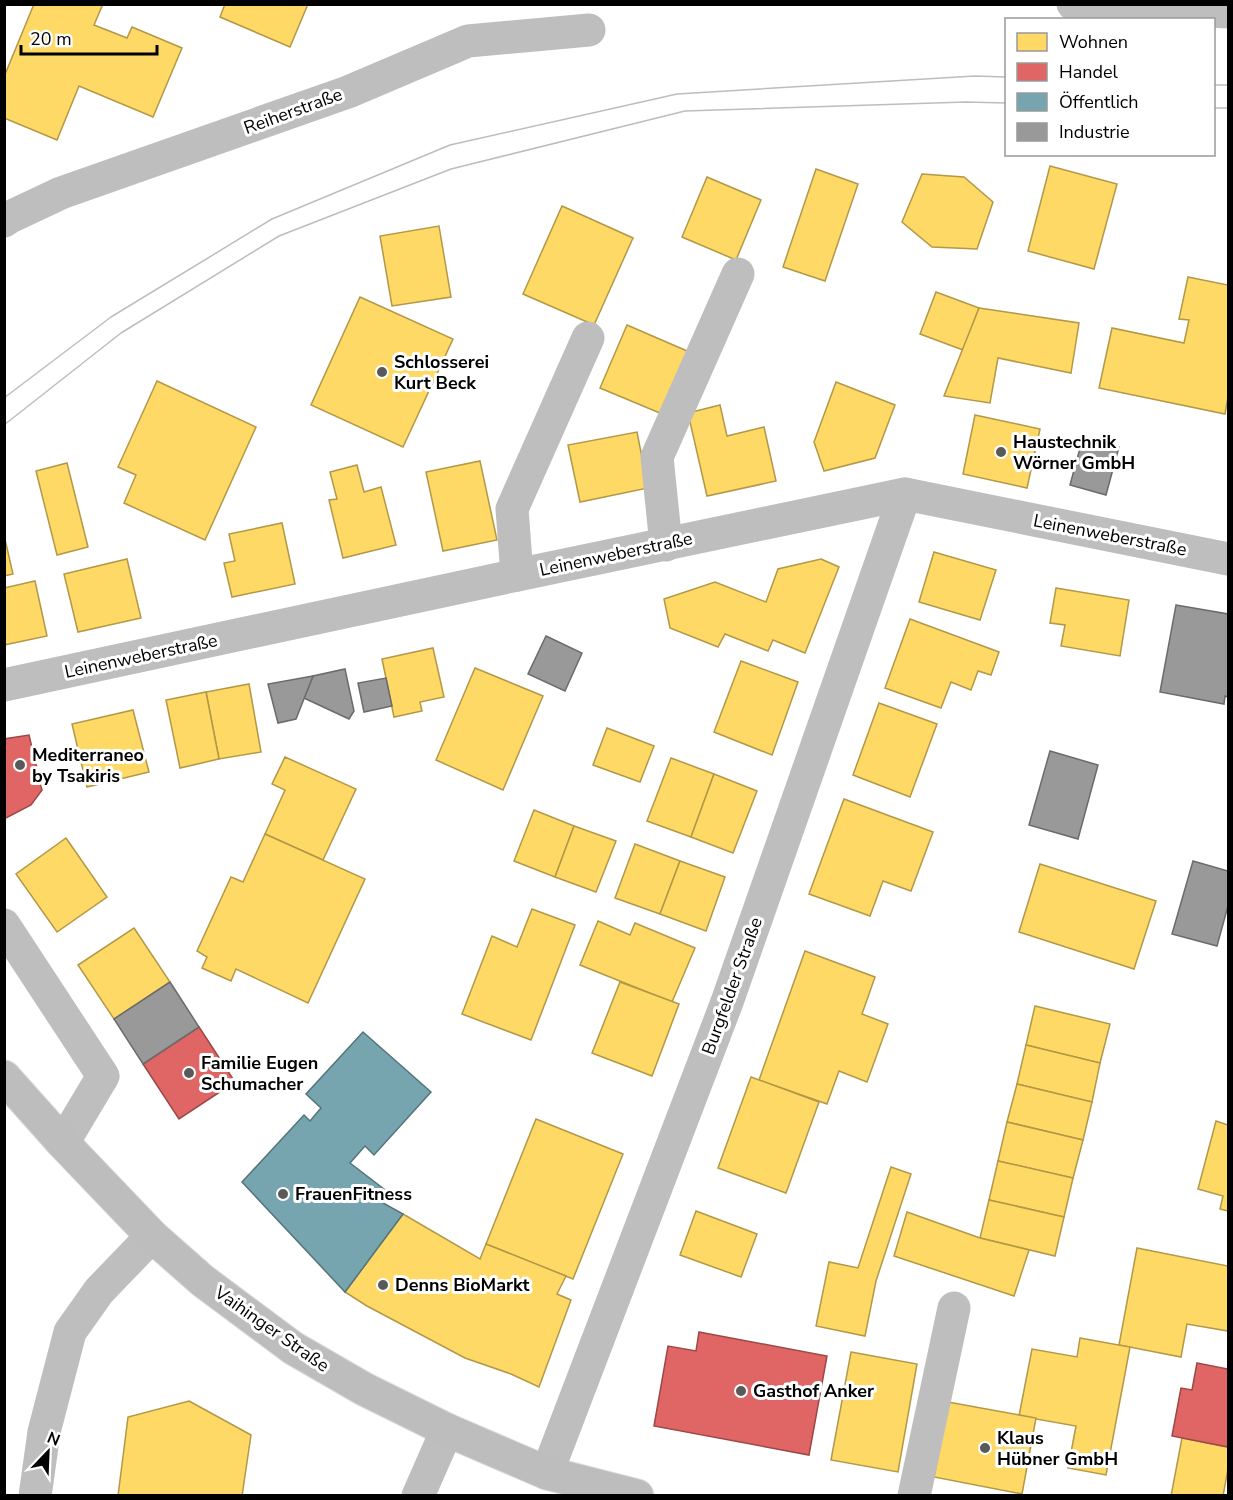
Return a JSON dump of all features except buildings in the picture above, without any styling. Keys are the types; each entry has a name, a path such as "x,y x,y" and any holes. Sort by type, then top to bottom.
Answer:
{"main road":[{"name":"Vaihinger Straße","path":"4,1077 152,1236 203,1281 293,1348 364,1389 447,1430 547,1473 637,1496"}],"street":[{"path":"1073,4 1228,12"},
{"name":"Reiherstraße","path":"4,221 61,193 348,92 468,41 589,30"},
{"path":"666,545 657,457 738,274"},
{"path":"518,575 512,509 588,338"},
{"name":"Leinenweberstraße","path":"4,686 905,494 1228,559"},
{"name":"Burgfelder Straße","path":"547,1473 728,1002 905,494"},
{"path":"4,925 103,1076 63,1143"},
{"path":"35,1496 44,1432 70,1332 99,1291 152,1236"},
{"path":"914,1496 954,1308"},
{"path":"418,1496 447,1430"}],"tram line":[{"path":"4,398 111,317 272,219 450,145 677,94 975,76 1005,77"},
{"path":"1215,85 1228,85"},
{"path":"4,425 121,333 279,236 451,169 685,111 966,102 1005,103"},
{"path":"1215,108 1228,108"}],"place":[{"name":"Schlosserei Kurt Beck","path":"382,372"},
{"name":"Haustechnik Wörner GmbH","path":"1001,452"},
{"name":"Mediterraneo by Tsakiris","path":"20,765"},
{"name":"Familie Eugen Schumacher","path":"189,1073"},
{"name":"FrauenFitness","path":"283,1194"},
{"name":"Denns BioMarkt","path":"383,1285"},
{"name":"Gasthof Anker","path":"741,1391"},
{"name":"Klaus Hübner GmbH","path":"985,1448"}]}
